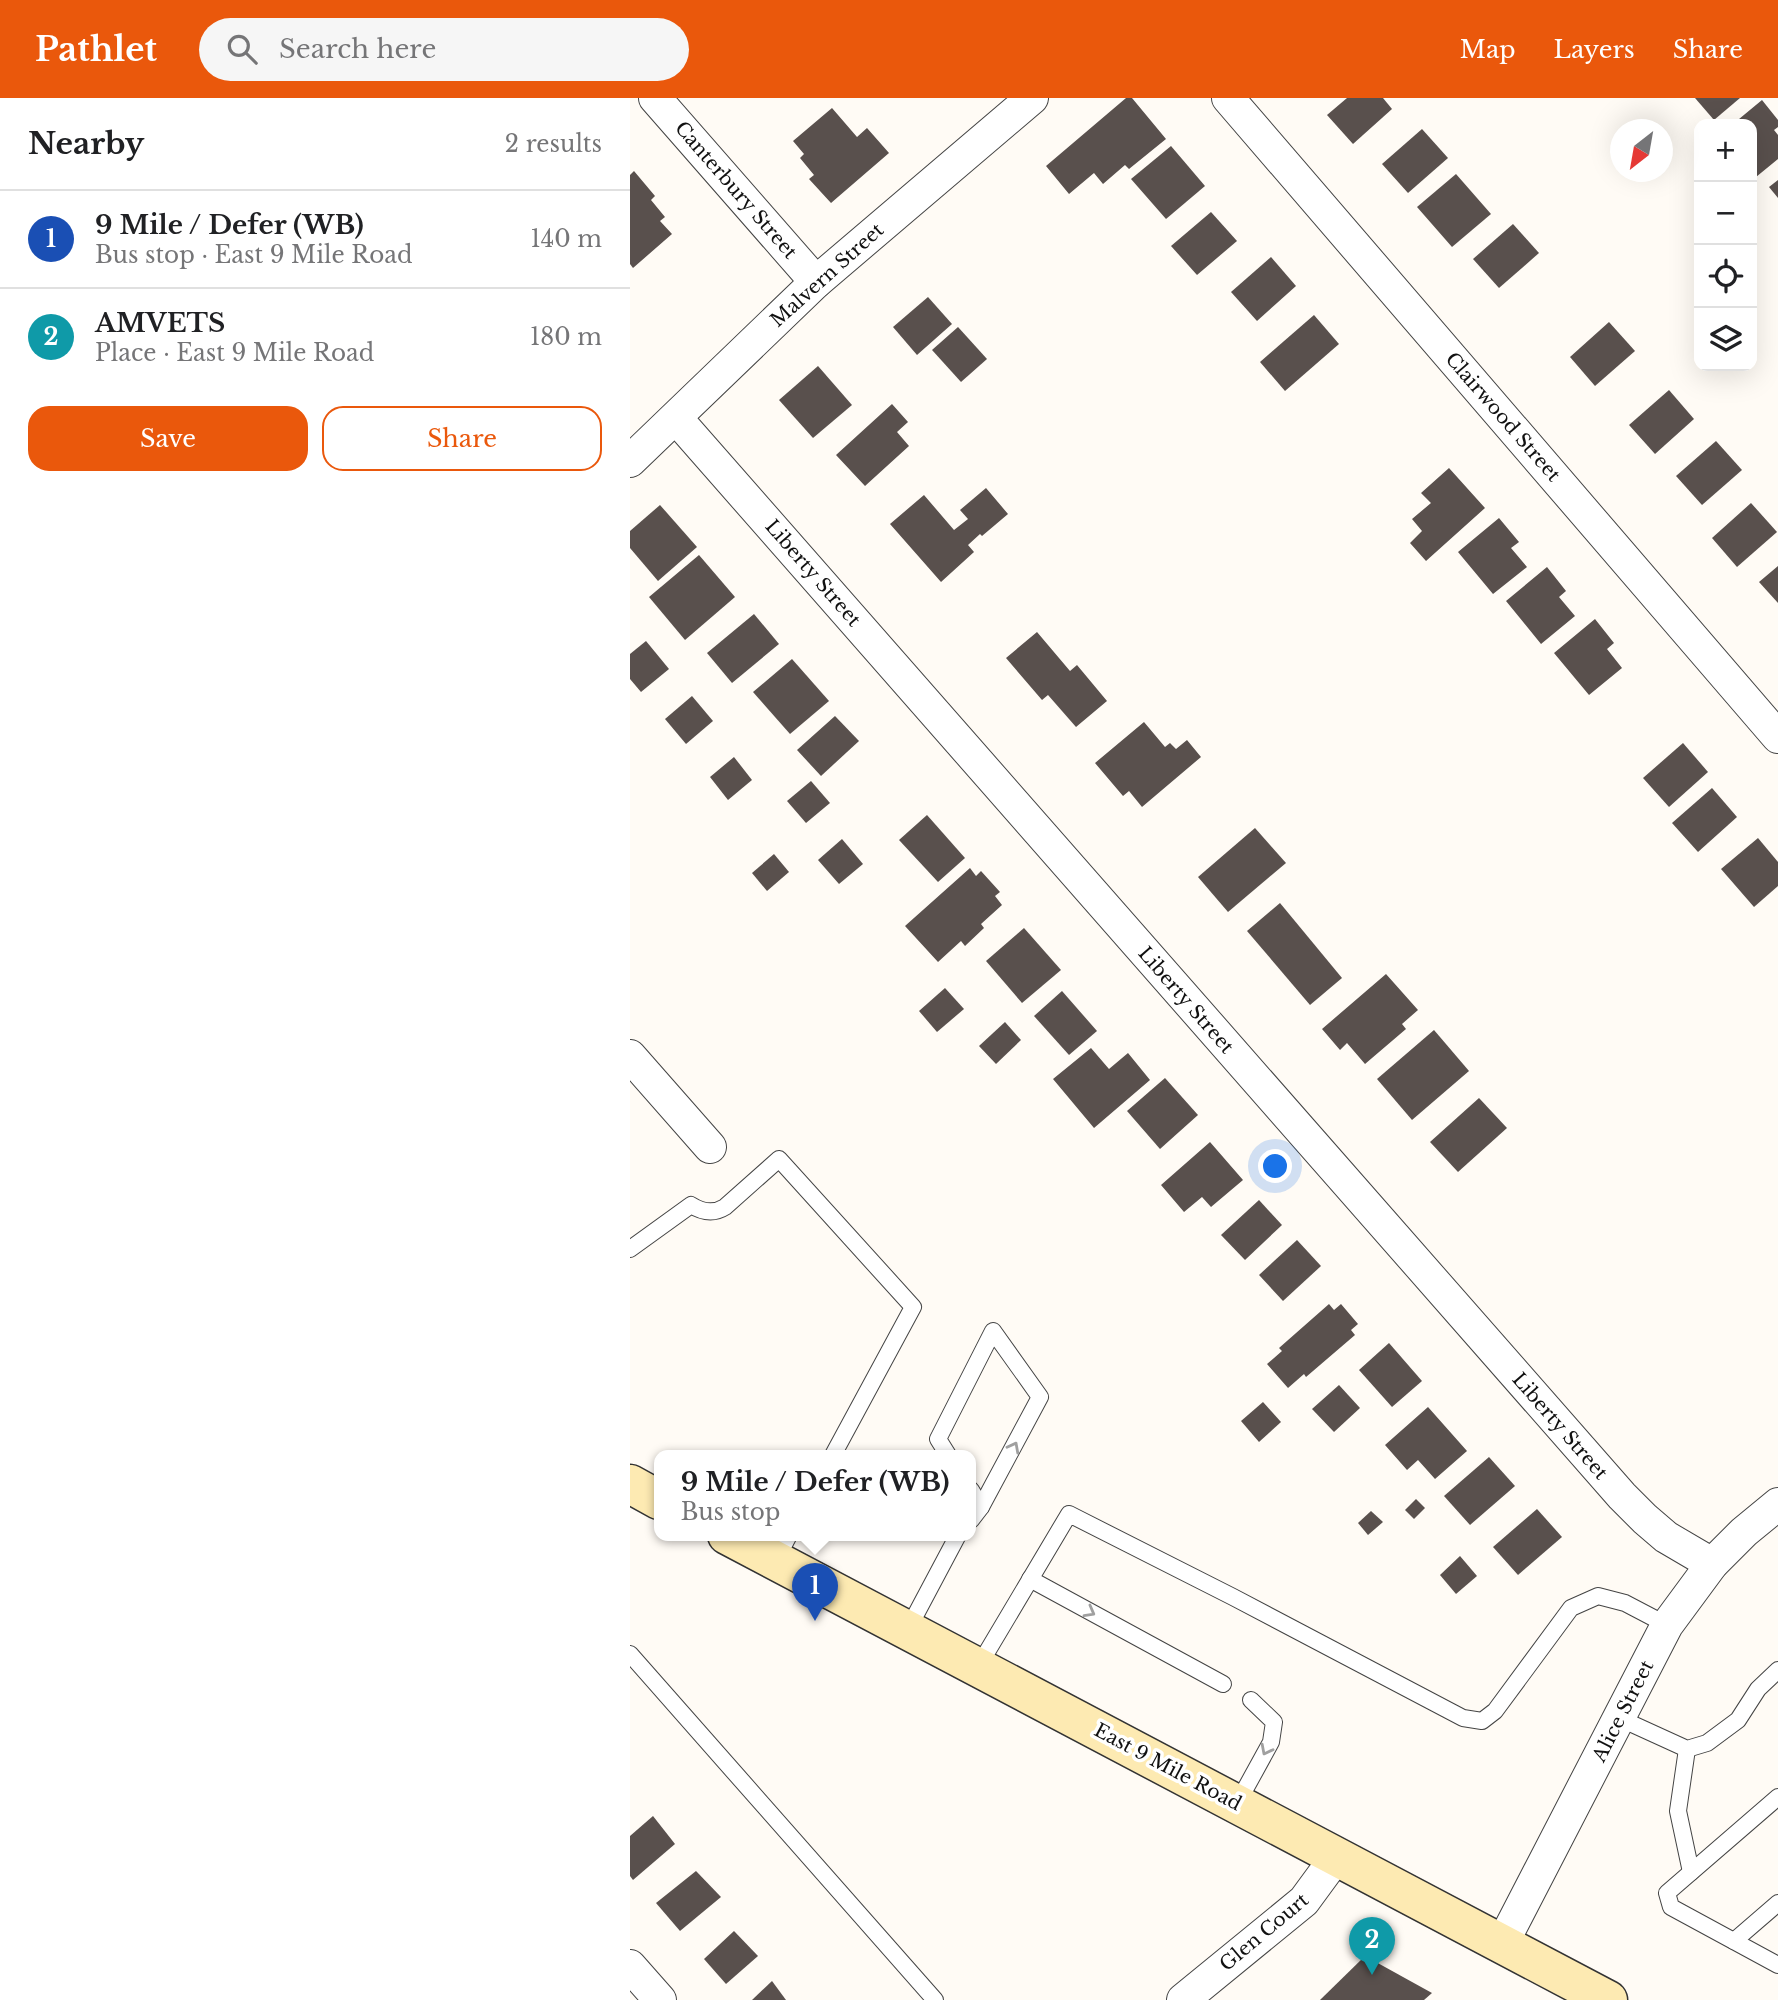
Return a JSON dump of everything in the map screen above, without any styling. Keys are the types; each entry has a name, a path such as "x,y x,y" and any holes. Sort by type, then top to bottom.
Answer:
{"main road":[{"path":"630,1484 654,1497"},
{"name":"East 9 Mile Road","path":"752,1541 782,1548 907,1631 1608,2000"}],"street":[{"name":"Canterbury Street","path":"655,98 816,282"},
{"name":"Malvern Street","path":"630,461 816,282 1032,98"},
{"name":"Clairwood Street","path":"1228,98 1778,737"},
{"name":"Liberty Street","path":"676,418 1622,1496 1666,1537 1712,1564"},
{"path":"630,1056 710,1147"},
{"name":"Alice Street","path":"1502,1944 1667,1625 1712,1564 1744,1532 1778,1504"},
{"name":"Glen Court","path":"1183,2000 1304,1901 1337,1856"},
{"path":"630,1966 660,2000"}],"lane":[{"path":"630,1249 691,1205 698,1210 716,1212 725,1207 779,1159 913,1307 836,1450"},
{"path":"945,1450 938,1439 993,1331 1040,1397 976,1513"},
{"path":"978,1667 1069,1514 1463,1718 1482,1721 1495,1711 1571,1608 1598,1596 1625,1603 1667,1625"},
{"path":"907,1631 955,1541"},
{"path":"1030,1579 1223,1685"},
{"path":"630,1654 935,2000"},
{"path":"1619,1718 1687,1749 1707,1743 1738,1720 1758,1689 1778,1670"},
{"path":"1237,1804 1271,1742 1273,1722 1251,1700"},
{"path":"1687,1749 1678,1811 1691,1872"},
{"path":"1778,1797 1667,1893 1671,1907 1778,1965"},
{"path":"1734,1941 1778,1903"}],"building":[{"path":"1126,98 1132,98 1166,139 1129,169 1125,165 1103,184 1094,173 1069,194 1046,166"},
{"path":"1347,98 1383,98 1392,109 1353,144 1327,115"},
{"path":"1695,98 1740,98 1715,119"},
{"path":"1762,100 1778,120 1778,127 1774,130 1778,135 1778,159 1757,176 1757,119 1739,119"},
{"path":"832,108 857,137 867,128 889,153 831,203 809,179 814,175 800,158 804,154 793,141"},
{"path":"1422,129 1448,158 1408,193 1382,164"},
{"path":"1171,146 1205,186 1166,219 1131,179"},
{"path":"634,171 655,196 651,200 665,217 660,221 672,234 633,268 630,264 630,175"},
{"path":"1456,174 1491,214 1452,247 1417,207"},
{"path":"1778,180 1778,198 1769,187"},
{"path":"1211,212 1237,241 1197,275 1171,246"},
{"path":"1513,224 1539,253 1499,288 1473,259"},
{"path":"1271,257 1296,286 1257,321 1231,292"},
{"path":"928,297 952,324 917,355 893,327"},
{"path":"1314,315 1339,344 1285,391 1260,362"},
{"path":"1609,322 1635,351 1595,386 1570,357"},
{"path":"958,327 987,359 961,382 932,350"},
{"path":"818,366 852,405 813,438 779,400"},
{"path":"1669,390 1694,419 1655,454 1629,425"},
{"path":"892,404 908,422 897,432 909,446 865,486 836,455"},
{"path":"1716,441 1742,470 1702,505 1676,476"},
{"path":"1449,468 1485,508 1426,561 1410,543 1422,531 1412,519 1431,503 1421,493"},
{"path":"986,488 1008,514 968,545 974,552 941,582 890,524 924,495 954,530 968,519 960,510"},
{"path":"1751,503 1777,532 1737,567 1712,538"},
{"path":"660,505 697,547 658,581 630,548 630,531"},
{"path":"1499,518 1519,542 1511,548 1527,567 1493,594 1458,552"},
{"path":"699,555 735,597 685,640 649,597"},
{"path":"1778,566 1778,603 1759,582"},
{"path":"1547,567 1566,591 1559,597 1575,616 1541,644 1506,601"},
{"path":"754,614 779,644 732,683 707,653"},
{"path":"1595,619 1614,643 1607,649 1622,668 1589,695 1554,653"},
{"path":"1037,632 1070,671 1077,665 1107,701 1076,727 1048,695 1042,700 1006,658"},
{"path":"646,641 669,669 641,692 630,679 630,654"},
{"path":"792,659 829,701 790,734 753,692"},
{"path":"692,696 713,721 686,744 665,719"},
{"path":"835,716 859,741 821,776 797,750"},
{"path":"1144,722 1165,747 1170,743 1176,749 1187,740 1201,757 1142,807 1129,791 1123,796 1095,763"},
{"path":"1683,743 1708,772 1669,807 1643,778"},
{"path":"734,757 752,780 728,800 710,777"},
{"path":"811,781 830,803 806,823 787,801"},
{"path":"1712,788 1737,817 1698,852 1672,823"},
{"path":"927,815 965,858 938,882 899,840"},
{"path":"1255,828 1286,863 1228,912 1198,877"},
{"path":"1758,838 1778,862 1778,886 1754,907 1721,869"},
{"path":"842,839 863,864 839,884 818,860"},
{"path":"774,854 789,872 767,891 752,873"},
{"path":"970,868 976,876 981,871 1000,892 995,896 1002,905 981,924 984,928 965,946 961,941 938,962 905,926"},
{"path":"1280,903 1342,978 1310,1005 1247,931"},
{"path":"1024,928 1061,970 1022,1003 986,961"},
{"path":"1386,974 1418,1010 1402,1024 1406,1029 1365,1064 1347,1043 1340,1050 1322,1029"},
{"path":"945,988 964,1009 937,1032 919,1011"},
{"path":"1062,991 1097,1031 1069,1055 1034,1016"},
{"path":"1005,1022 1021,1040 996,1064 979,1046"},
{"path":"1434,1030 1469,1071 1412,1120 1377,1079"},
{"path":"1091,1048 1109,1069 1128,1053 1150,1080 1094,1128 1053,1079"},
{"path":"1165,1078 1198,1115 1160,1149 1127,1111"},
{"path":"1479,1098 1507,1128 1458,1172 1430,1142"},
{"path":"1210,1142 1243,1180 1211,1207 1202,1197 1184,1212 1161,1185"},
{"path":"1259,1200 1282,1225 1245,1260 1221,1235"},
{"path":"1297,1240 1321,1266 1283,1301 1259,1275"},
{"path":"1329,1304 1334,1310 1341,1304 1358,1324 1351,1330 1355,1335 1306,1377 1304,1374 1288,1388 1267,1364 1282,1351 1279,1348"},
{"path":"1389,1343 1422,1381 1392,1407 1359,1370"},
{"path":"1339,1385 1360,1408 1334,1432 1312,1409"},
{"path":"1263,1402 1281,1422 1259,1442 1241,1421"},
{"path":"1428,1407 1467,1451 1435,1479 1418,1460 1407,1470 1385,1445"},
{"path":"1489,1457 1515,1486 1470,1525 1444,1496"},
{"path":"1416,1499 1425,1508 1414,1519 1405,1510"},
{"path":"1537,1509 1562,1537 1518,1575 1493,1547"},
{"path":"1371,1511 1383,1522 1368,1535 1358,1523"},
{"path":"1460,1556 1477,1576 1456,1594 1440,1575"},
{"path":"653,1816 675,1844 633,1880 630,1876 630,1836"},
{"path":"696,1871 721,1897 680,1931 656,1903"},
{"path":"734,1931 758,1956 726,1984 704,1959"},
{"path":"1365,1956 1432,1993 1424,2000 1320,2000"},
{"path":"772,1981 786,2000 752,2000"}],"place":[{"name":"9 Mile / Defer (WB)","path":"815,1621"},
{"name":"AMVETS","path":"1372,1975"}]}
